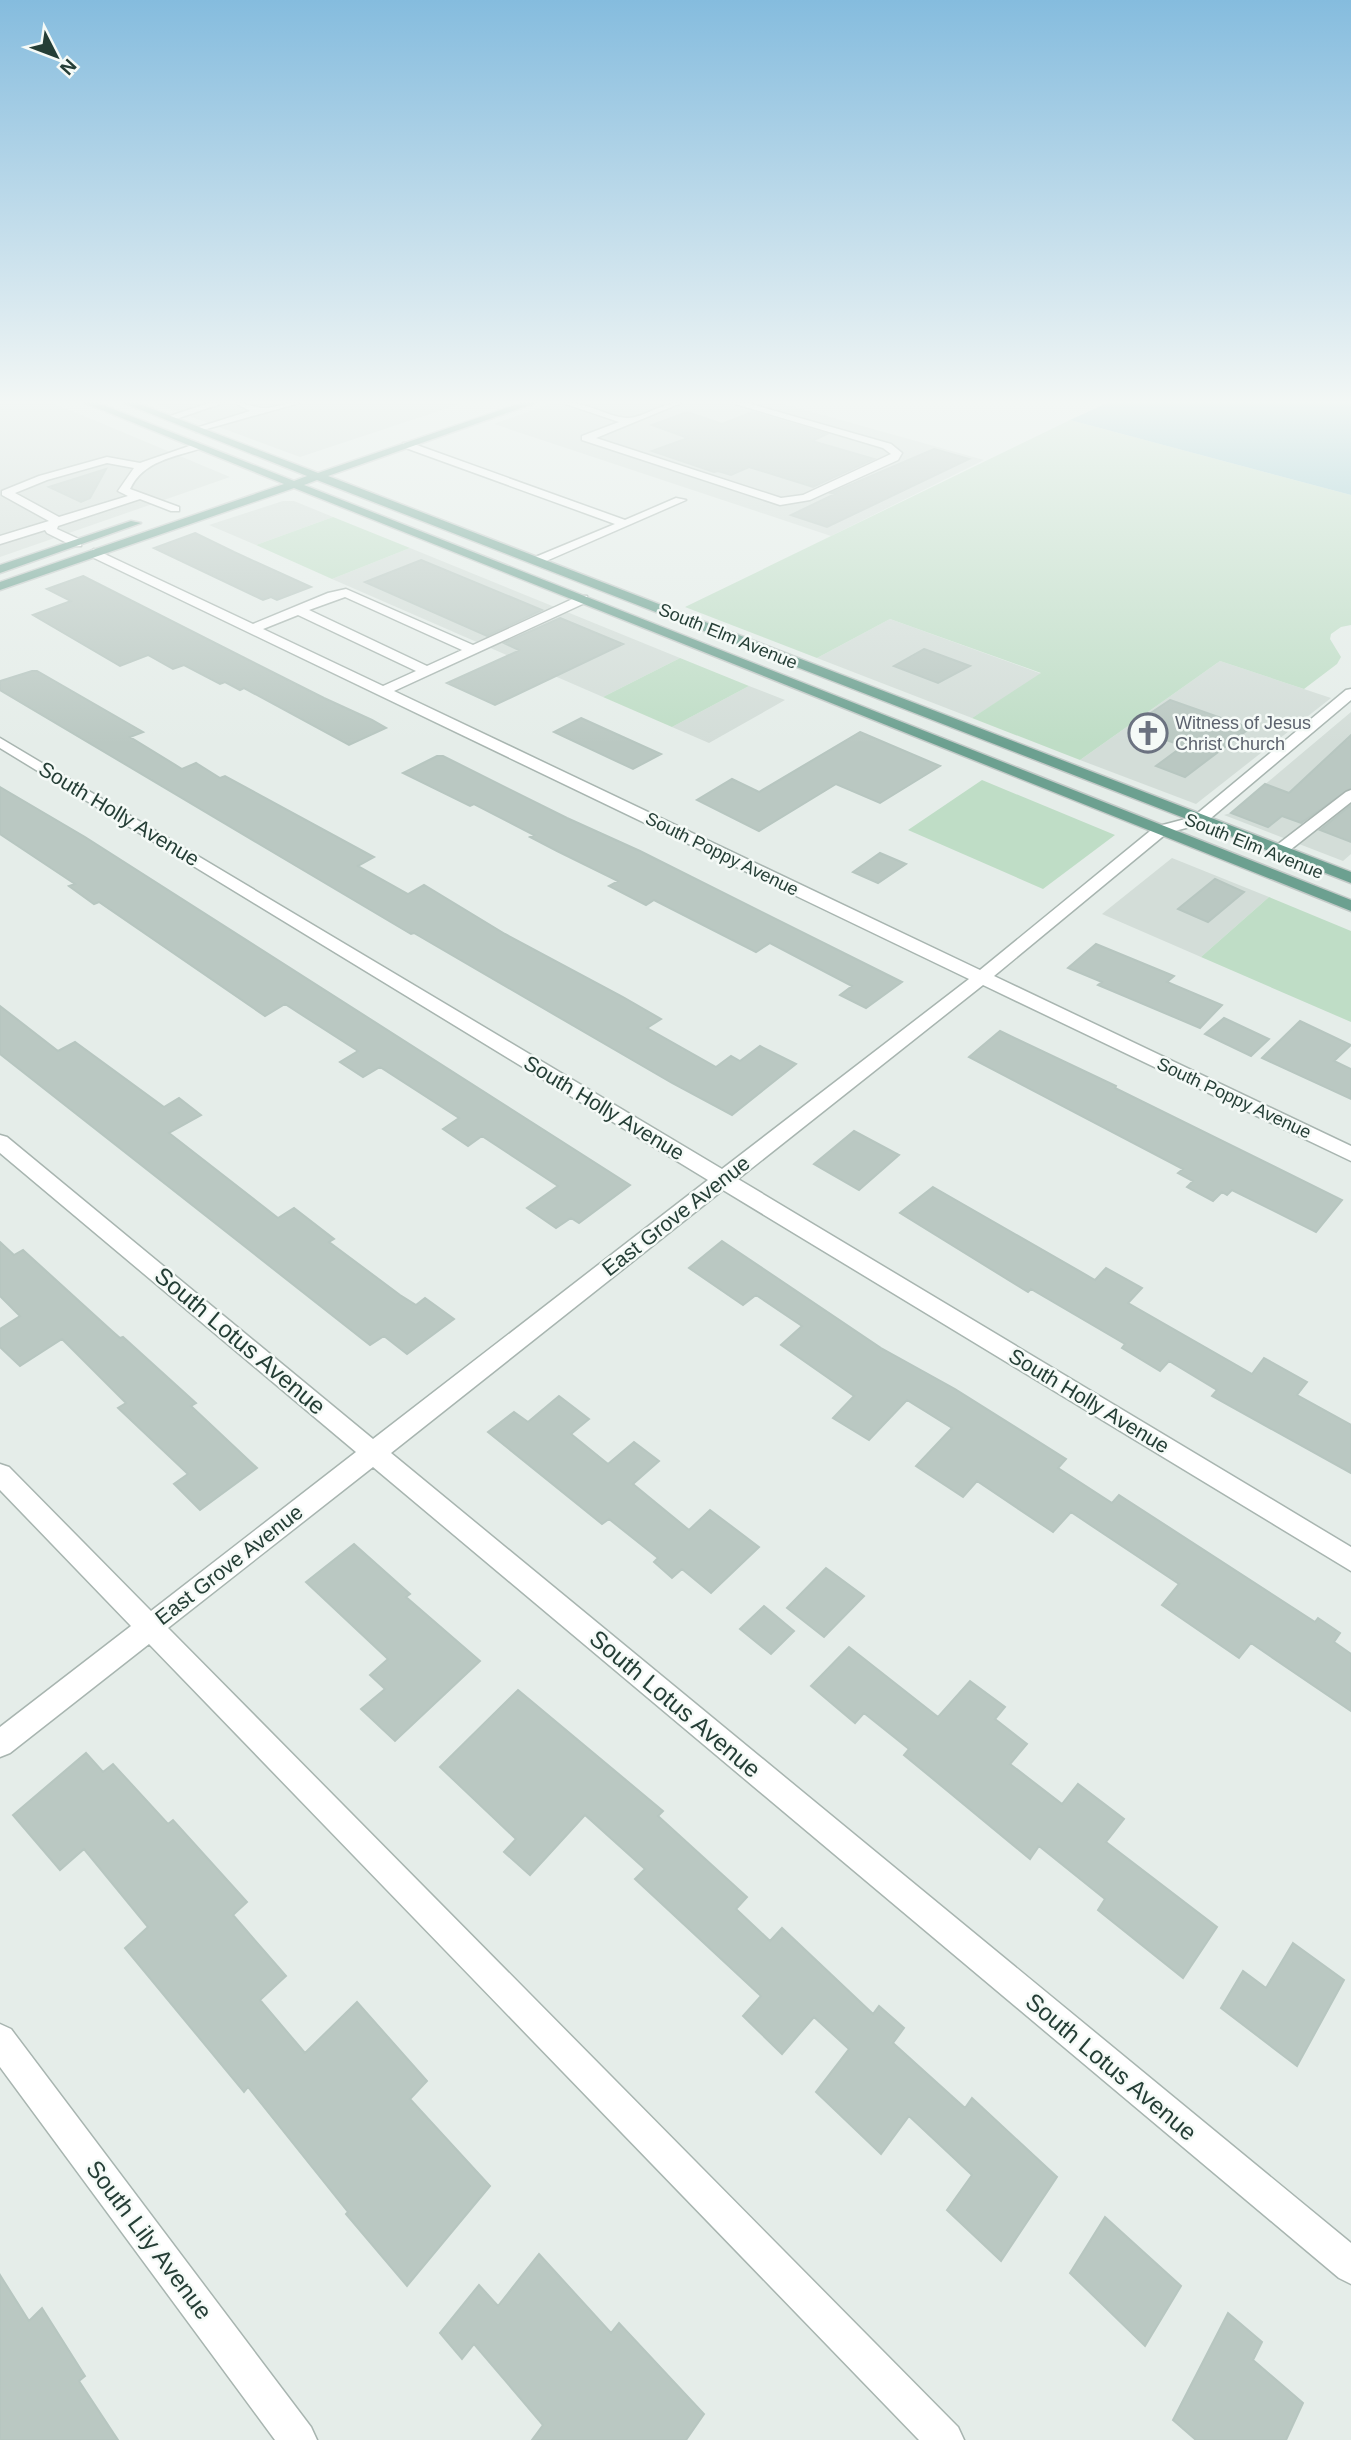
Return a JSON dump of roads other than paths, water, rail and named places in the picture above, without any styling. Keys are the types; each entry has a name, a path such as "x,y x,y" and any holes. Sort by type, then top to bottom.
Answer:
{"main road":[{"path":"0,586 197,517"},
{"name":"South Elm Avenue","path":"374,517 1351,906"},
{"name":"South Elm Avenue","path":"432,517 537,561 1351,878"},
{"path":"0,569 151,518"}],"street":[{"path":"46,517 55,522"},
{"path":"0,540 71,517"},
{"path":"606,517 625,524"},
{"path":"537,561 641,517"},
{"path":"55,522 51,531 76,543"},
{"name":"South Poppy Avenue","path":"94,553 1351,1154"},
{"path":"252,629 332,596 346,593 471,649"},
{"path":"383,691 583,599"},
{"path":"298,610 427,671"},
{"name":"East Grove Avenue","path":"0,1744 981,978 1161,830 1199,820 1351,693"},
{"name":"South Holly Avenue","path":"0,742 1351,1560"},
{"path":"1279,850 1351,795"},
{"name":"South Lotus Avenue","path":"0,1142 1351,2266"},
{"path":"0,1474 945,2440"},
{"name":"South Lily Avenue","path":"0,2040 298,2440"}],"place":[{"name":"Witness of Jesus Christ Church","path":"1148,733"}]}
